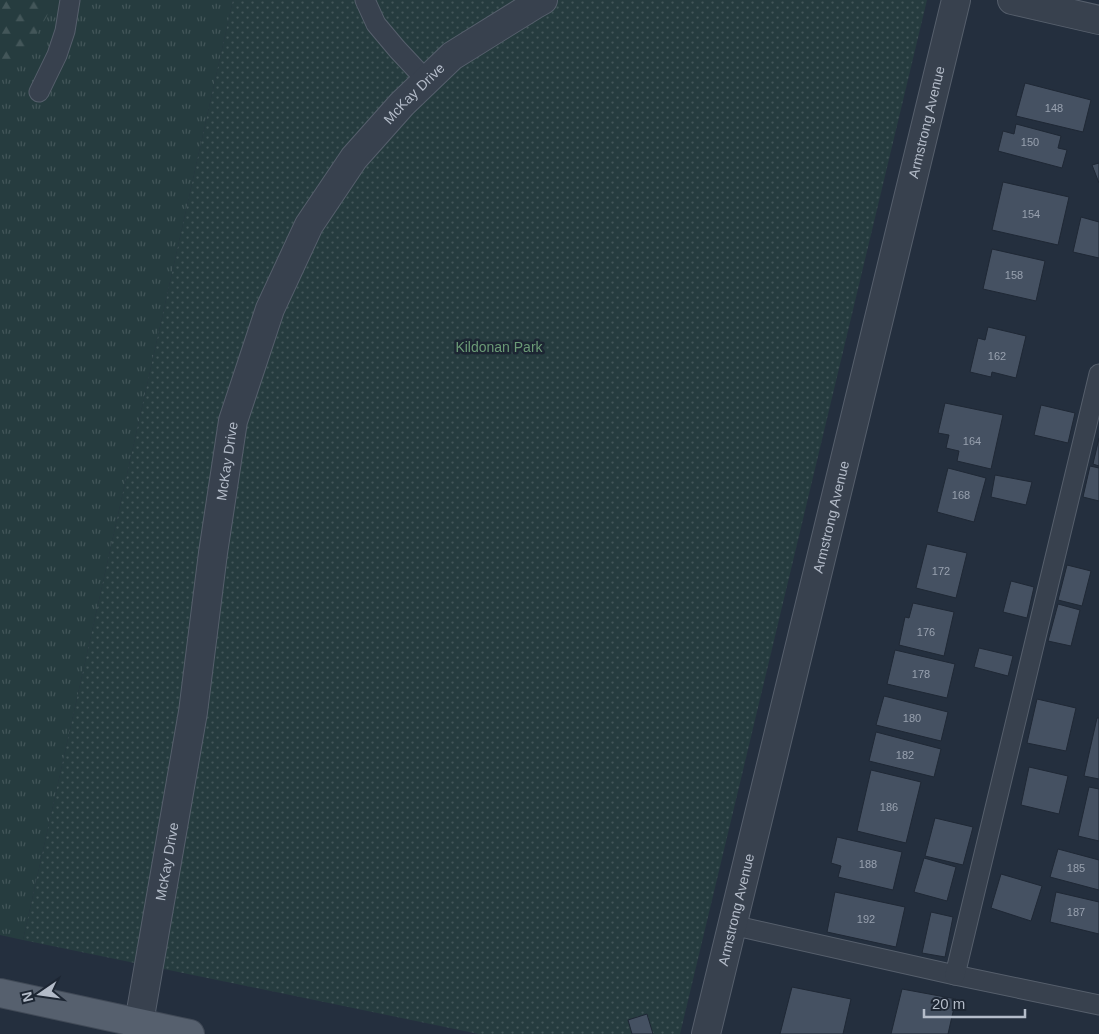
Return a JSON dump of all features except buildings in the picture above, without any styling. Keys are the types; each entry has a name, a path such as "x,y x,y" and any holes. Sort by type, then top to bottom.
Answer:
{"main road":[{"path":"0,993 138,1028 190,1034"}],"street":[{"name":"McKay Drive","path":"138,1028 193,712 213,553 233,421 270,309 309,226 354,158 402,104 452,56 543,0"},
{"name":"Armstrong Avenue","path":"706,1034 956,0"},
{"path":"1012,0 1099,20"}],"lane":[{"path":"39,92 57,55 65,31 70,0"},
{"path":"365,0 376,24 426,80"},
{"path":"955,975 1099,374"},
{"path":"732,925 1099,1005"}],"green space":[{"path":"0,0 233,0 23,940 0,935"},
{"path":"0,0 51,0 47,16 20,63 0,76"},
{"name":"Kildonan Park","path":"233,0 927,0 680,1034 479,1034 23,940"}]}
